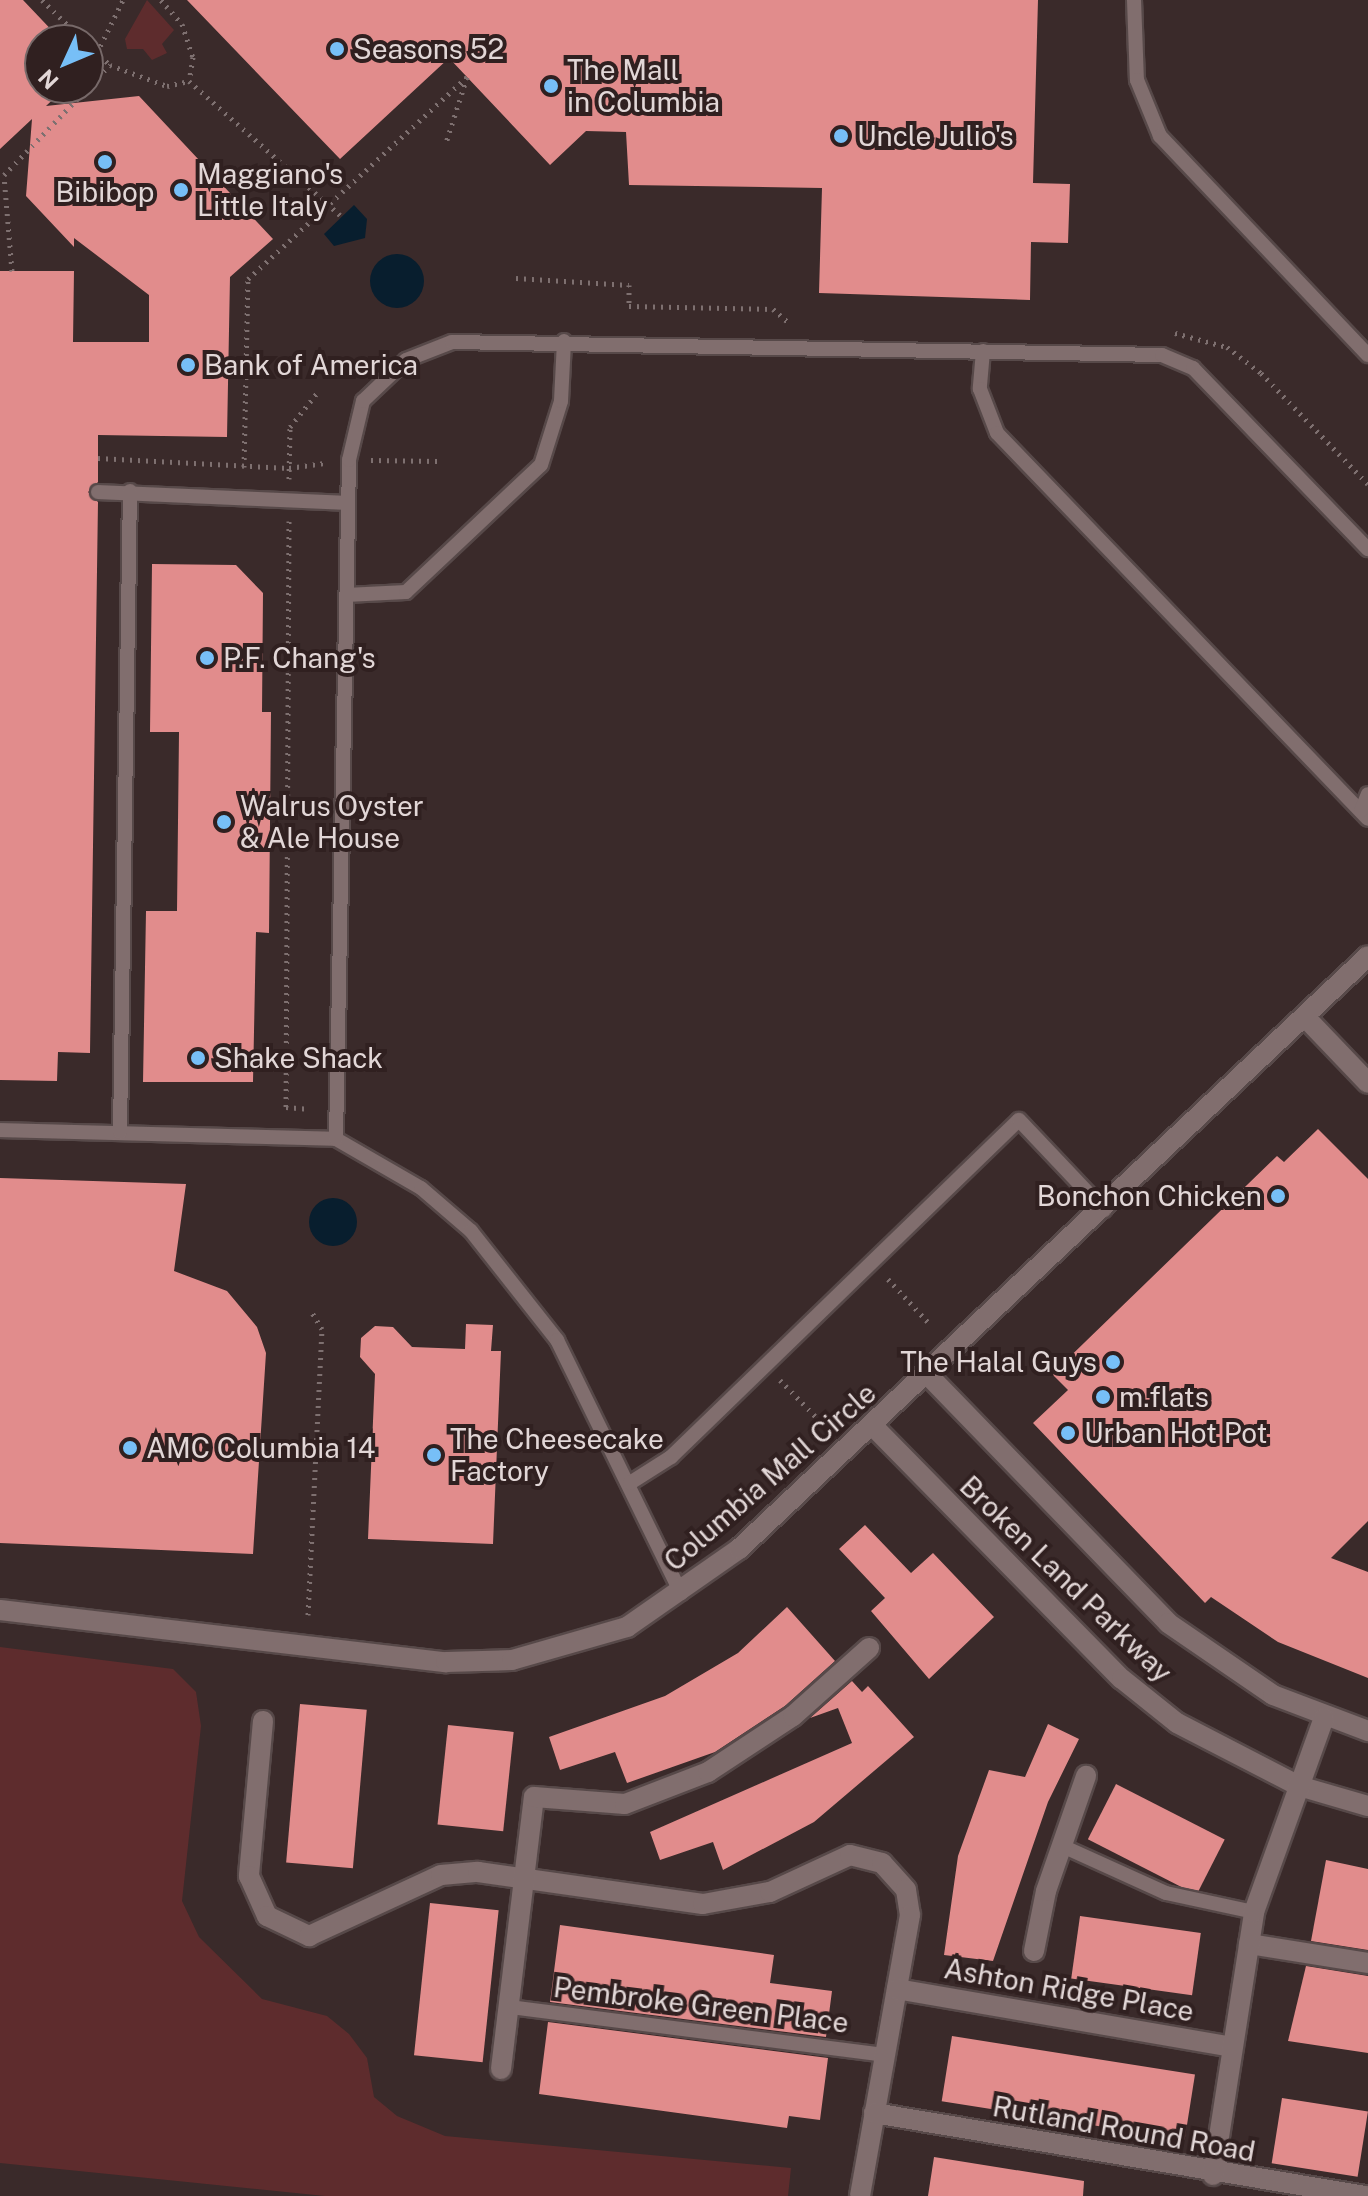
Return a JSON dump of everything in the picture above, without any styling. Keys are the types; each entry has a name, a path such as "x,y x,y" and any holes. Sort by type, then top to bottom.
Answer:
{"street":[{"name":"Columbia Mall Circle","path":"0,1610 472,1661 563,1649 627,1627 681,1593 929,1376 1368,956"},
{"path":"1305,1017 1368,1083"},
{"name":"Broken Land Parkway","path":"929,1376 1168,1623 1221,1665 1324,1718 1368,1731"},
{"name":"Broken Land Parkway","path":"872,1425 1122,1679 1238,1760 1299,1786 1368,1806"},
{"path":"501,2069 534,1797 625,1804 708,1772 793,1716 869,1648"},
{"path":"1213,2175 1254,1912 1324,1718"},
{"path":"263,1721 249,1876 261,1906 283,1929 325,1935 441,1875 525,1878 703,1904 770,1892 831,1861 868,1857 906,1890 910,1915 860,2196"},
{"path":"1034,1951 1060,1845 1086,1776"},
{"path":"1249,1944 1368,1963"},
{"name":"Ashton Ridge Place","path":"897,1989 1232,2047"},
{"name":"Rutland Round Road","path":"874,2113 1213,2175 1364,2196"}],"lane":[{"path":"1134,0 1137,80 1160,136 1368,355"},
{"path":"346,595 406,592 541,465 561,401 564,341"},
{"path":"336,1139 349,460 363,401 380,378 428,347 564,341 1177,358 1368,549"},
{"path":"983,351 980,389 997,433 1364,815"},
{"path":"120,1132 130,491"},
{"path":"98,492 289,497 348,503"},
{"path":"1364,815 1368,794"},
{"path":"630,1483 671,1457 1019,1120 1104,1210"},
{"path":"0,1130 336,1139 421,1188 515,1281 587,1393 681,1593"},
{"path":"1060,1845 1166,1893 1254,1912"},
{"name":"Pembroke Green Place","path":"510,2007 885,2055"}],"path":[{"path":"42,0 67,24"},
{"path":"104,39 123,0"},
{"path":"161,0 182,24 193,57 189,81"},
{"path":"104,59 110,65 167,86 189,81"},
{"path":"12,271 4,175 110,65"},
{"path":"244,467 248,279 467,77 446,143"},
{"path":"189,81 254,145 330,203 342,217"},
{"path":"307,1109 286,1107 289,468 290,427 317,393"},
{"path":"98,458 289,468 349,460 438,461"},
{"path":"885,1276 928,1322"},
{"path":"308,1615 322,1329 311,1311"},
{"path":"779,1380 822,1423"}],"shaded area":[{"path":"147,0 174,30 162,44 167,53 152,60 143,49 127,49 125,39"},
{"path":"0,1647 173,1669 196,1692 201,1726 182,1901 199,1937 262,1999 327,2016 349,2034 367,2058 374,2097 397,2116 445,2136 791,2168 788,2196 325,2196 0,2163"}],"water":[{"path":"354,205 367,219 365,238 334,246 324,234"},
{"path":"397,254 408,256 416,262 422,270 422,292 416,300 408,306 397,308 386,306 378,300 372,292 370,281 372,270 378,262 386,256"},
{"path":"333,1198 350,1205 357,1222 350,1239 333,1246 316,1239 309,1222 316,1205"}],"building":[{"path":"0,0 23,0 46,24 24,24 24,104 104,104 104,100 139,96 273,239 230,277 227,437 98,435 98,482 88,492 98,502 90,1053 58,1052 57,1081 0,1080 0,271 74,271 73,342 149,342 149,295 74,238 74,247 26,196 32,119 0,149"},
{"path":"187,0 1038,0 1033,183 1070,184 1068,243 1031,242 1030,300 819,293 822,188 629,185 626,132 586,131 550,165 449,58 340,159"},
{"path":"152,564 236,565 263,593 262,712 271,712 269,933 256,932 253,1082 143,1082 146,911 177,911 179,732 150,732"},
{"path":"1318,1129 1368,1179 1368,1521 1331,1558 1368,1572 1368,1678 1278,1642 1211,1597 1205,1603 1033,1423 1068,1390 1052,1374 1277,1156 1284,1162"},
{"name":"AMC Columbia 14","path":"0,1178 186,1184 174,1271 227,1291 257,1327 266,1353 253,1554 0,1543"},
{"name":"The Cheesecake Factory","path":"466,1324 493,1325 491,1351 501,1351 493,1544 368,1539 375,1374 360,1357 361,1338 375,1326 393,1327 412,1347 465,1349"},
{"path":"865,1525 911,1573 933,1553 994,1617 929,1679 871,1611 885,1598 839,1549"},
{"path":"787,1607 835,1661 785,1706 715,1752 627,1783 615,1752 560,1770 549,1737 665,1696 738,1653"},
{"path":"852,1681 862,1692 868,1686 914,1737 814,1822 723,1870 713,1842 660,1860 650,1832 852,1743 838,1708 810,1718"},
{"path":"300,1704 367,1710 353,1868 286,1862"},
{"path":"1048,1724 1079,1739 1048,1802 993,1961 944,1955 958,1856 989,1770 1025,1777"},
{"path":"448,1725 514,1732 503,1831 438,1824"},
{"path":"1116,1784 1225,1839 1197,1895 1088,1839"},
{"path":"1326,1860 1368,1869 1368,1950 1311,1941"},
{"path":"430,1903 499,1910 483,2062 414,2055"},
{"path":"1080,1916 1201,1933 1192,1995 1071,1978"},
{"path":"560,1925 774,1955 770,1983 832,1991 826,2037 550,2002"},
{"path":"1306,1966 1368,1976 1368,2053 1288,2041"},
{"path":"548,2022 828,2058 820,2120 789,2116 787,2128 539,2094"},
{"path":"952,2036 1195,2074 1185,2140 942,2101"},
{"path":"1282,2098 1368,2112 1358,2177 1272,2163"},
{"path":"934,2157 1084,2181 1083,2196 928,2196"}],"place":[{"name":"Seasons 52","path":"337,49"},
{"name":"The Mall in Columbia","path":"551,86"},
{"name":"Uncle Julio's","path":"841,136"},
{"name":"Bibibop","path":"105,162"},
{"name":"Maggiano's Little Italy","path":"181,190"},
{"name":"Bank of America","path":"188,365"},
{"name":"P.F. Chang's","path":"207,658"},
{"name":"Walrus Oyster & Ale House","path":"224,822"},
{"name":"Shake Shack","path":"198,1058"},
{"name":"Bonchon Chicken","path":"1278,1196"},
{"name":"The Halal Guys","path":"1113,1362"},
{"name":"m.flats","path":"1103,1397"},
{"name":"Urban Hot Pot","path":"1068,1433"},
{"name":"AMC Columbia 14","path":"130,1448"},
{"name":"The Cheesecake Factory","path":"434,1455"}]}
